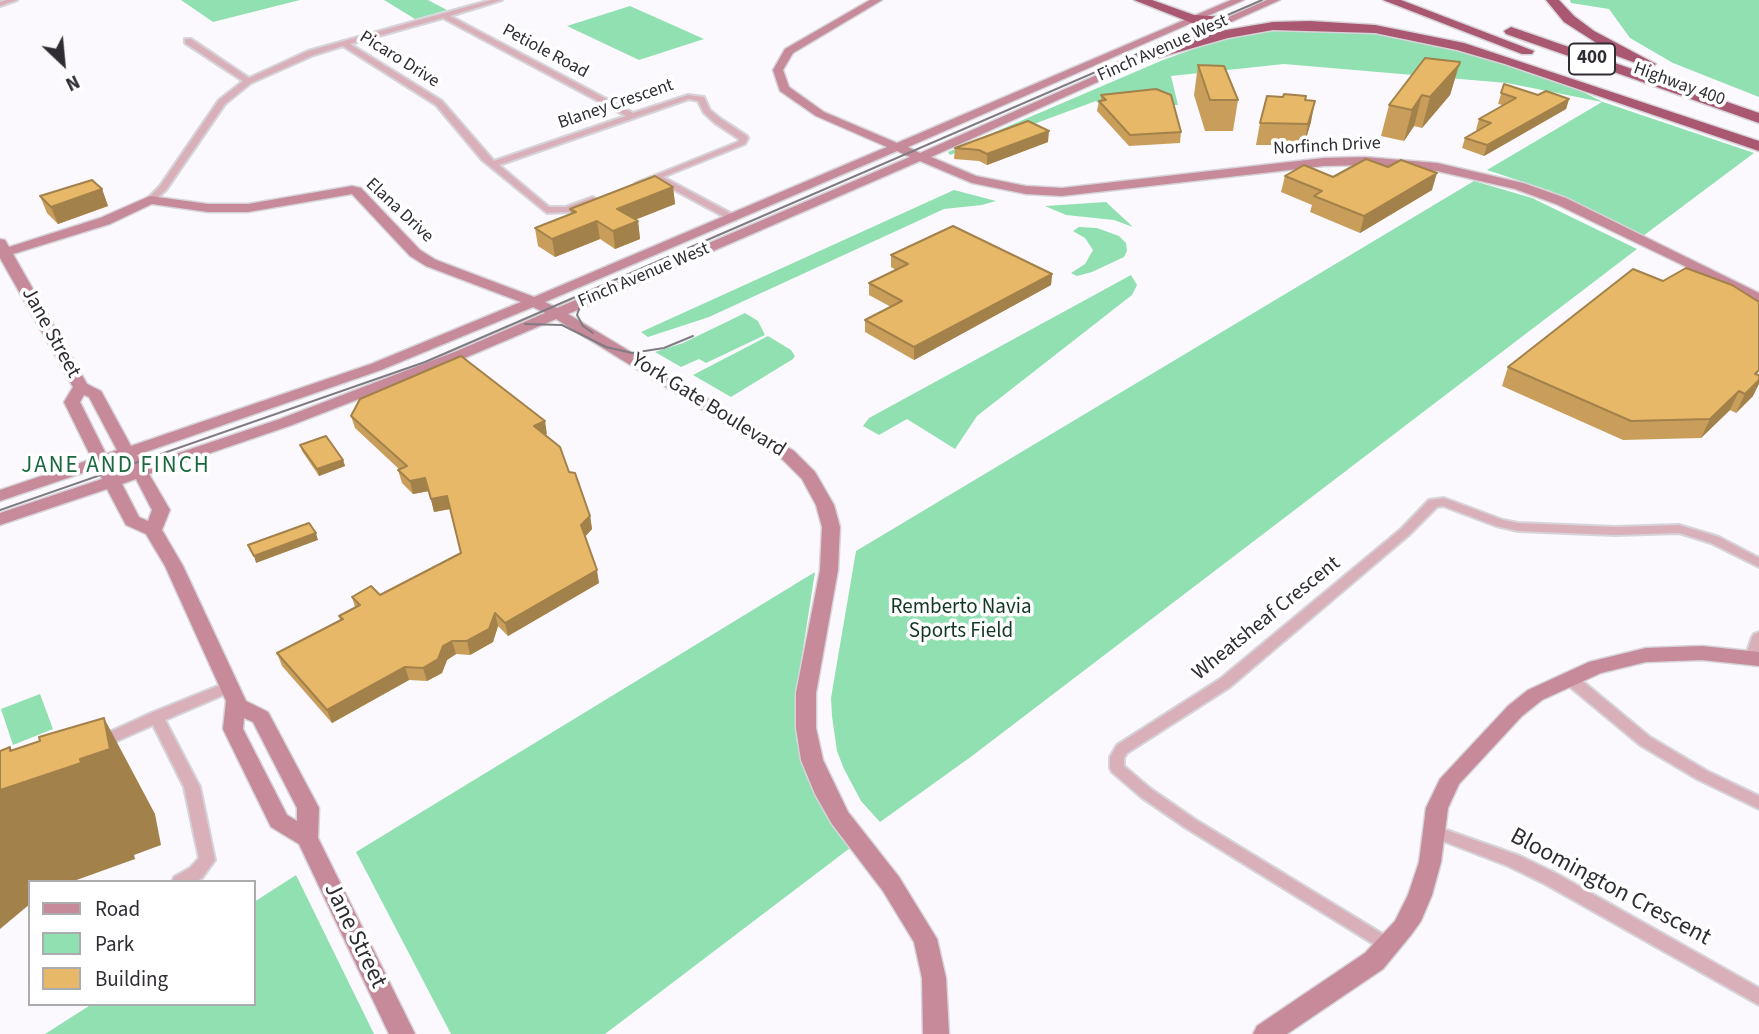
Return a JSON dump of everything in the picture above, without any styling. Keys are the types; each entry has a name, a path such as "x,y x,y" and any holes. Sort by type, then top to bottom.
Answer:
{"highway":[{"path":"1140,0 1198,17 1225,21"},
{"path":"1163,0 1198,17"},
{"name":"Highway 400","path":"1389,0 1759,135"},
{"name":"Highway 400","path":"1424,0 1759,118"},
{"path":"1552,0 1569,19 1622,53 1759,108"},
{"path":"1140,59 1226,34 1273,26 1340,26 1385,31 1460,46 1510,61 1759,146"}],"main road":[{"name":"Norfinch Drive","path":"877,0 789,51 778,70 784,89 820,114 993,186 1062,192 1324,162 1386,162 1437,167 1519,186 1561,201 1759,298"},
{"name":"Finch Avenue West","path":"0,496 376,367 733,218 1239,0"},
{"name":"Finch Avenue West","path":"0,519 374,389 919,157 1275,0"},
{"name":"Elana Drive","path":"150,200 208,208 248,208 285,203 335,191 357,191 415,253 431,263 534,302"},
{"path":"2,250 105,221 150,200"},
{"name":"Jane Street","path":"2,250 81,387 95,394 161,510 153,530"},
{"name":"York Gate Boulevard","path":"534,302 768,440 809,476 817,490 831,527 832,545 806,694 806,728 812,760 826,794 840,818 898,893 925,939 934,978 938,1033"},
{"name":"Jane Street","path":"81,387 72,402 132,521 153,530 174,566 234,696 233,729 279,821 307,838"},
{"path":"1266,1034 1374,961 1388,946 1413,914 1426,878 1437,808 1451,779 1515,711 1535,695 1596,667 1646,655 1702,653 1755,658"},
{"name":"Jane Street","path":"234,696 261,717 308,808 307,838 402,1034"},
{"path":"259,781 287,767"}],"street":[{"path":"0,4 15,0"},
{"path":"150,200 163,188 222,102 248,81 293,60 499,0"},
{"name":"Petiole Road","path":"444,16 631,115"},
{"path":"188,41 248,81"},
{"name":"Picaro Drive","path":"344,44 439,103 493,164"},
{"name":"Blaney Crescent","path":"493,164 680,98 701,99 707,111 718,121 744,138 741,144 633,185"},
{"path":"493,164 552,211 567,209 598,198"},
{"path":"657,177 733,218"},
{"name":"Wheatsheaf Crescent","path":"1388,946 1191,824 1146,793 1117,768 1117,757 1122,749 1225,683 1405,532 1433,503 1444,502 1518,527 1615,531 1679,529 1715,540 1759,563"},
{"path":"1755,658 1759,638"},
{"path":"1569,678 1645,741 1702,775 1759,803"},
{"path":"86,750 156,718 234,696"},
{"path":"156,718 192,787 207,860 197,873 184,880"},
{"name":"Bloomington Crescent","path":"1434,832 1514,861 1551,879 1759,997"}],"green space":[{"path":"181,0 300,0 213,22"},
{"path":"384,0 428,0 447,10 415,19"},
{"path":"1570,0 1759,0 1759,97 1673,63 1630,38 1609,9 1571,3"},
{"path":"630,6 704,39 639,60 567,26"},
{"path":"1267,30 1356,30 1446,46 1559,80 1603,102 1754,153 1643,236 1551,191 1487,170 1602,102 1507,83 1284,64 1171,76 1178,105 1100,105 1096,101 950,155 948,152 1163,60 1216,41"},
{"name":"Remberto Navia Sports Field","path":"1474,181 1532,198 1637,249 972,756 880,822 861,801 844,769 837,751 832,716 831,698 856,551"},
{"path":"954,190 996,201 944,209 709,317 648,337 641,332"},
{"path":"1106,202 1133,227 1114,220 1066,215 1045,206"},
{"path":"1079,227 1097,228 1119,236 1126,243 1127,251 1124,257 1092,272 1077,276 1071,273 1085,264 1093,250 1085,238 1073,231"},
{"path":"1131,275 1137,285 1132,295 977,416 955,449 907,419 879,435 863,426 869,418"},
{"path":"745,313 758,321 765,335 706,363 699,359 681,367 655,352 683,343"},
{"path":"768,336 791,350 795,356 731,397 693,375"},
{"path":"815,572 796,694 796,738 806,776 826,816 850,848 605,1034 451,1034 356,852"},
{"path":"40,694 53,729 13,745 1,709"},
{"path":"296,875 374,1034 45,1034 89,1006 256,1006 256,901"}],"building":[{"path":"1425,58 1460,62 1430,97 1422,95 1412,110 1389,105"},
{"path":"1198,65 1224,66 1238,100 1210,100"},
{"path":"1504,84 1538,95 1546,91 1569,99 1487,145 1465,138 1491,123 1479,119 1516,98 1501,93"},
{"path":"1156,89 1171,95 1181,132 1130,135 1099,101 1106,100 1101,95"},
{"path":"1284,94 1306,96 1305,100 1315,101 1308,124 1260,123 1267,96 1283,97"},
{"path":"1028,121 1049,131 987,154 979,150 955,148"},
{"path":"1366,159 1388,167 1401,160 1437,173 1364,216 1314,196 1322,191 1285,176 1304,165 1333,177"},
{"path":"655,176 673,187 617,209 638,221 613,231 597,221 552,239 535,228 576,212 570,209"},
{"path":"92,180 102,189 51,207 40,196"},
{"path":"953,226 1052,274 914,347 865,320 902,301 869,283 908,264 891,255"},
{"path":"1686,268 1732,285 1759,302 1759,370 1755,374 1759,375 1759,380 1745,394 1739,391 1710,419 1631,421 1508,367 1633,269 1663,281"},
{"path":"461,356 545,421 534,426 560,447 569,472 575,473 590,516 581,525 597,570 505,623 495,613 489,629 467,641 452,641 443,646 438,659 423,668 405,667 327,710 277,653 343,619 339,616 360,605 352,597 371,586 380,595 461,553 447,496 431,499 425,478 410,481 398,470 407,466 351,416 360,399"},
{"path":"326,436 343,460 317,469 300,445"},
{"path":"309,523 316,533 254,556 248,545"},
{"path":"104,718 110,749 80,759 81,763 0,790 0,751 10,747 10,751 40,741 39,737"}],"tram line":[{"path":"0,510 425,362 1262,0"},
{"path":"590,295 580,306 577,315 583,326 593,333"},
{"path":"525,324 562,325 606,347 632,353 664,348 693,336"}],"district":[{"name":"JANE AND FINCH","path":"116,467"}]}
